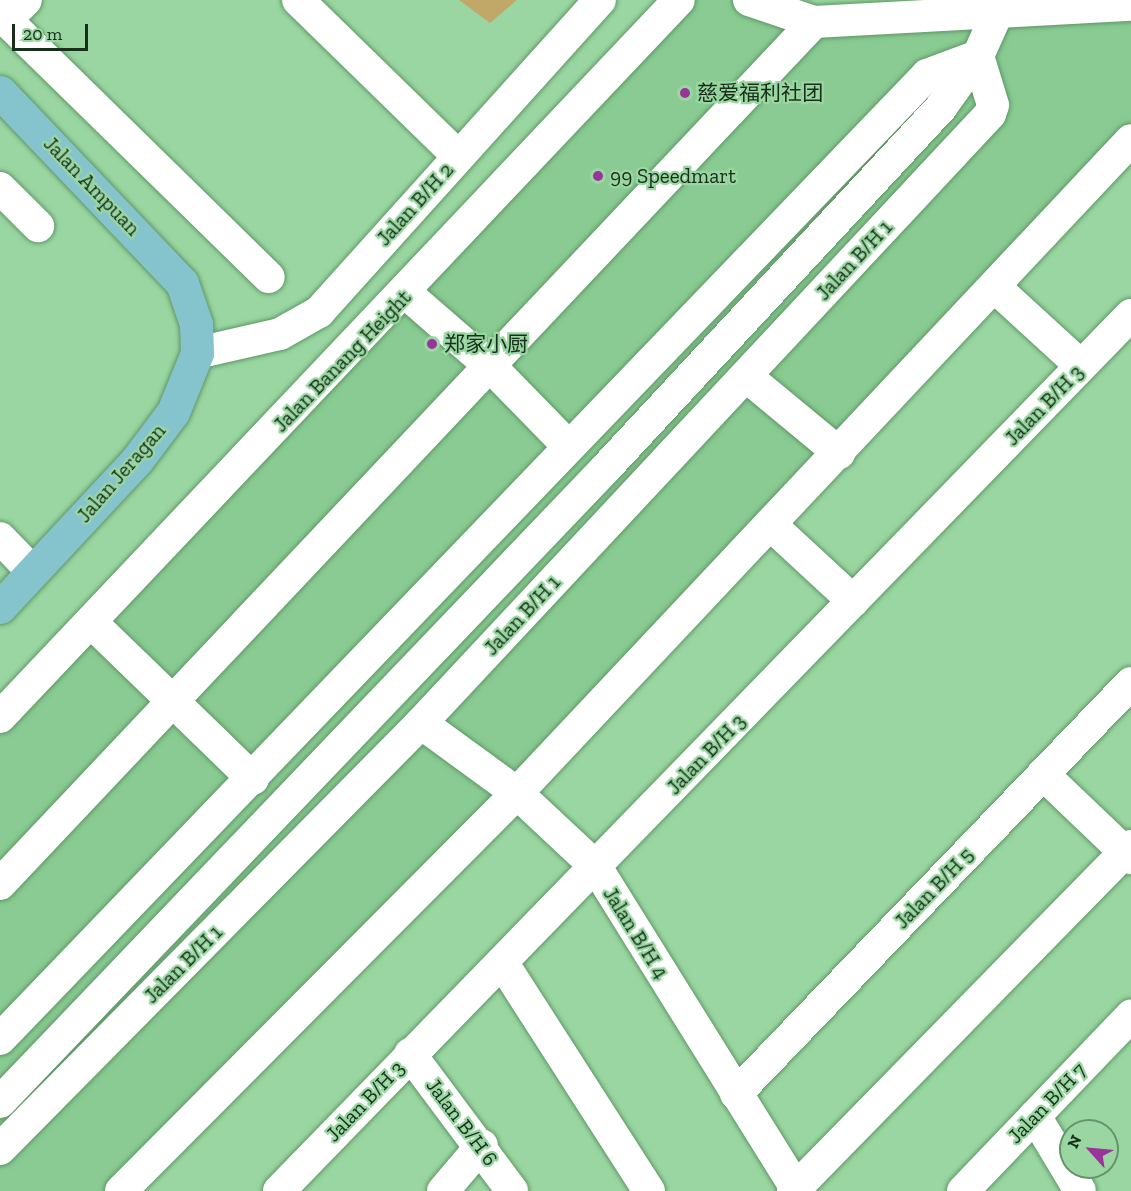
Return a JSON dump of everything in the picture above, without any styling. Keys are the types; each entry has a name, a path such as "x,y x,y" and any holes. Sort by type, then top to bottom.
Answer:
{"main road":[{"name":"Jalan Ampuan","path":"0,92 182,283"},
{"name":"Jalan Jeragan","path":"0,607 173,412 197,352 196,324 182,283"}],"street":[{"path":"298,0 458,156"},
{"name":"Jalan B/H 2","path":"197,352 304,325 600,0"},
{"name":"Jalan Banang Height","path":"0,717 407,294 679,0"},
{"path":"749,0 814,22 999,9 1039,13 1131,5"},
{"path":"0,1101 606,468 942,106 978,56 999,9"},
{"path":"11,12 269,277"},
{"path":"0,884 177,702 814,22"},
{"path":"0,1039 253,779 573,442 927,75 978,56"},
{"name":"Jalan B/H 1","path":"0,1149 421,723 990,114 993,105 978,56"},
{"path":"121,1191 517,793 996,288 1131,140"},
{"path":"0,188 38,226"},
{"path":"996,288 1081,366"},
{"path":"407,294 573,442 606,468"},
{"name":"Jalan B/H 3","path":"279,1191 1131,315"},
{"path":"746,376 839,453"},
{"path":"771,525 853,601"},
{"path":"0,538 33,572"},
{"path":"92,623 177,702 253,779"},
{"name":"Jalan B/H 5","path":"736,1094 1131,683"},
{"name":"Jalan B/H 4","path":"421,723 517,793 596,867 796,1190"},
{"path":"796,1190 1129,852 1043,774"},
{"path":"502,962 649,1191"},
{"name":"Jalan B/H 7","path":"963,1191 1131,1016"},
{"name":"Jalan B/H 6","path":"410,1054 482,1145 512,1191"},
{"path":"1035,1116 1080,1191"},
{"path":"443,1191 482,1145"}],"shaded area":[{"path":"459,0 517,0 490,23"},
{"path":"667,0 777,0 819,13 1131,0 1131,149 130,1191 0,1191 0,697"}],"place":[{"name":"慈爱福利社团","path":"685,93"},
{"name":"99 Speedmart","path":"598,176"},
{"name":"郑家小厨","path":"432,344"}]}
